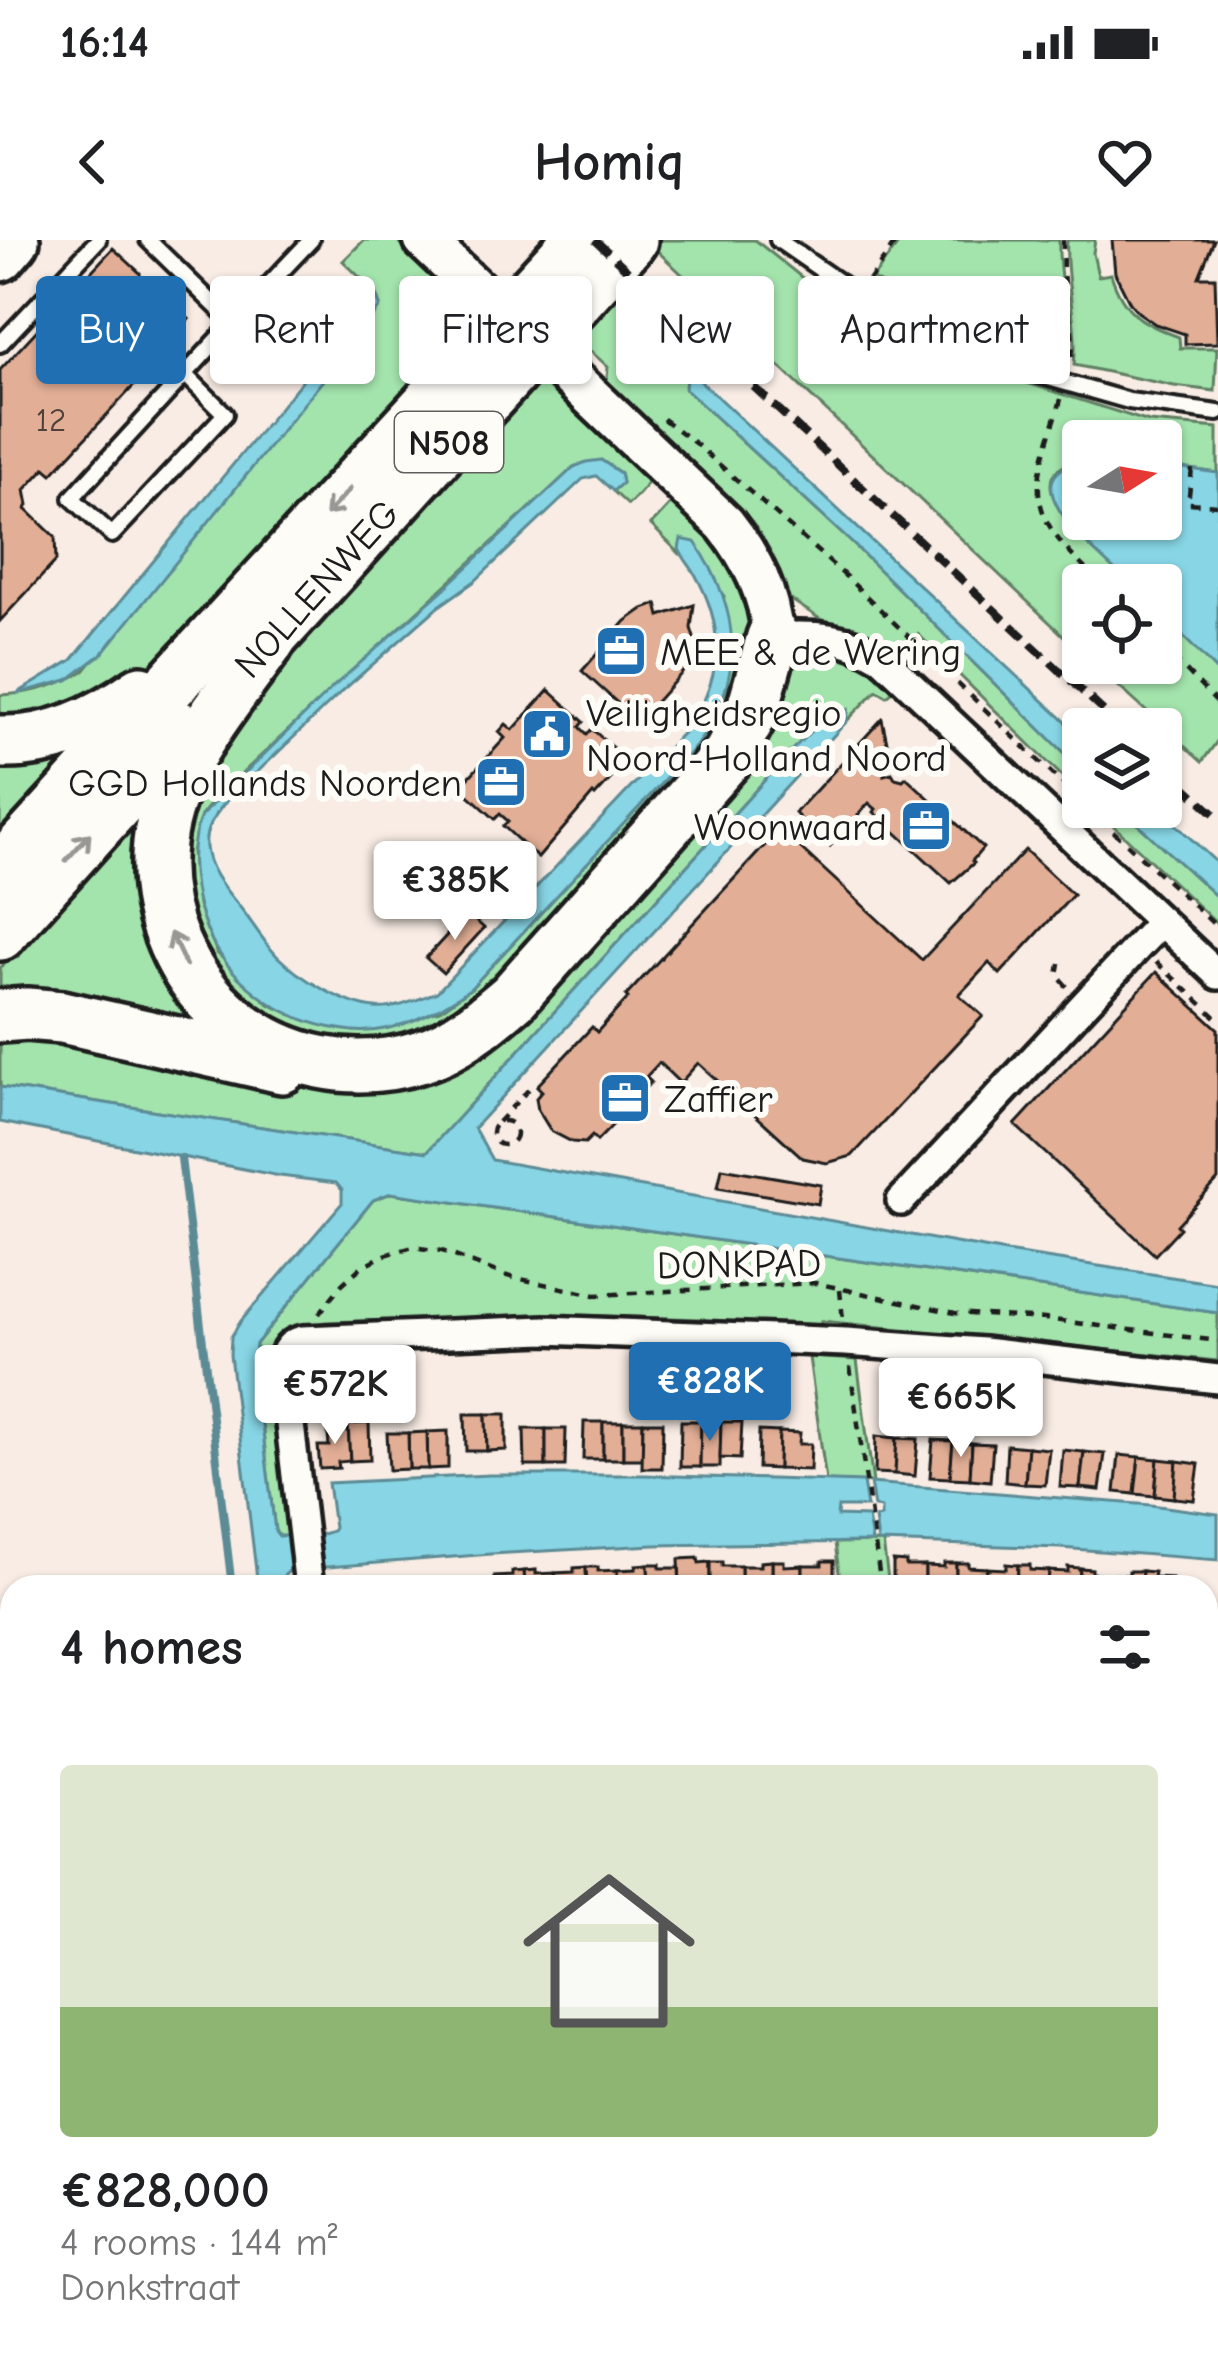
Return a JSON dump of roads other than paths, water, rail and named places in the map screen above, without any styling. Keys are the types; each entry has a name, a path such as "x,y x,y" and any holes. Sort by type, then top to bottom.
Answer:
{"highway":[{"path":"0,254 14,240"},
{"name":"NOLLENWEG","path":"0,871 579,240"},
{"name":"NOLLENWEG","path":"0,934 631,240"},
{"path":"267,644 208,728 172,791 159,839 164,915 191,975 212,1002 252,1037 317,1061 376,1066 441,1048 481,1025 513,997 729,755 752,712 773,637"},
{"path":"0,1016 62,1017 248,1061 352,1078 394,1076 446,1059 487,1034 517,1007 739,765 770,704 775,682 773,637"},
{"path":"0,742 79,729 112,713 205,646"}],"main road":[{"path":"424,240 725,524 741,544 764,591 773,637"}],"street":[{"path":"773,637 839,638 882,658 1218,975"},
{"path":"902,1201 1161,922"},
{"path":"308,1575 283,1364 289,1346 303,1340 545,1330 846,1342 983,1352 1218,1379"}],"lane":[{"path":"0,344 98,240"},
{"path":"148,240 210,301"},
{"path":"277,276 311,240"},
{"path":"778,240 859,296 955,346 1129,401 1218,413"},
{"path":"186,373 210,347"},
{"path":"185,374 225,414 112,536 72,498 185,374"}],"water":[{"path":"299,384 320,384 102,654 68,680 16,694 72,660"},
{"path":"685,384 704,384 1062,718 1062,750 853,544 685,389"},
{"path":"601,460 620,473 622,483 613,491 596,476 583,479 475,581 438,607 340,693 223,805 206,835 211,865 268,945 297,973 350,1002 375,1008 399,1006 437,992 692,723 710,686 715,631 705,594 679,549 681,539 695,542 722,593 729,618 730,669 713,720 697,745 459,997 415,1020 368,1031 324,1026 271,1004 229,967 202,917 193,861 201,816 335,685 574,467"},
{"path":"1182,468 1218,473 1218,672 1182,635 1182,564 1109,564 1084,540 1182,540"},
{"path":"1062,469 1062,513 1052,484"},
{"path":"834,708 848,710 847,721 474,1128 492,1160 1006,1252 1218,1284 1218,1313 391,1193 373,1200 256,1344 254,1360 279,1536 332,1531 328,1483 489,1475 644,1475 863,1482 867,1507 838,1507 837,1516 868,1517 872,1542 654,1545 257,1575 231,1337 342,1203 342,1190 336,1183 0,1122 0,1087 427,1152"},
{"path":"1142,828 1179,828 1218,864 1218,898"},
{"path":"870,1483 1218,1514 1218,1560 1060,1548 878,1542 875,1518 881,1517 881,1508 874,1507"}],"waterway":[{"path":"181,1158 231,1575"}],"railway":[{"path":"595,240 1100,708"},
{"path":"1182,784 1218,817"}],"place":[{"name":"MEE & de Wering","path":"621,651"},
{"name":"Veiligheidsregio Noord-Holland Noord","path":"547,734"},
{"name":"GGD Hollands Noorden","path":"501,782"},
{"name":"Woonwaard","path":"926,826"},
{"name":"Zaffier","path":"625,1098"}]}
